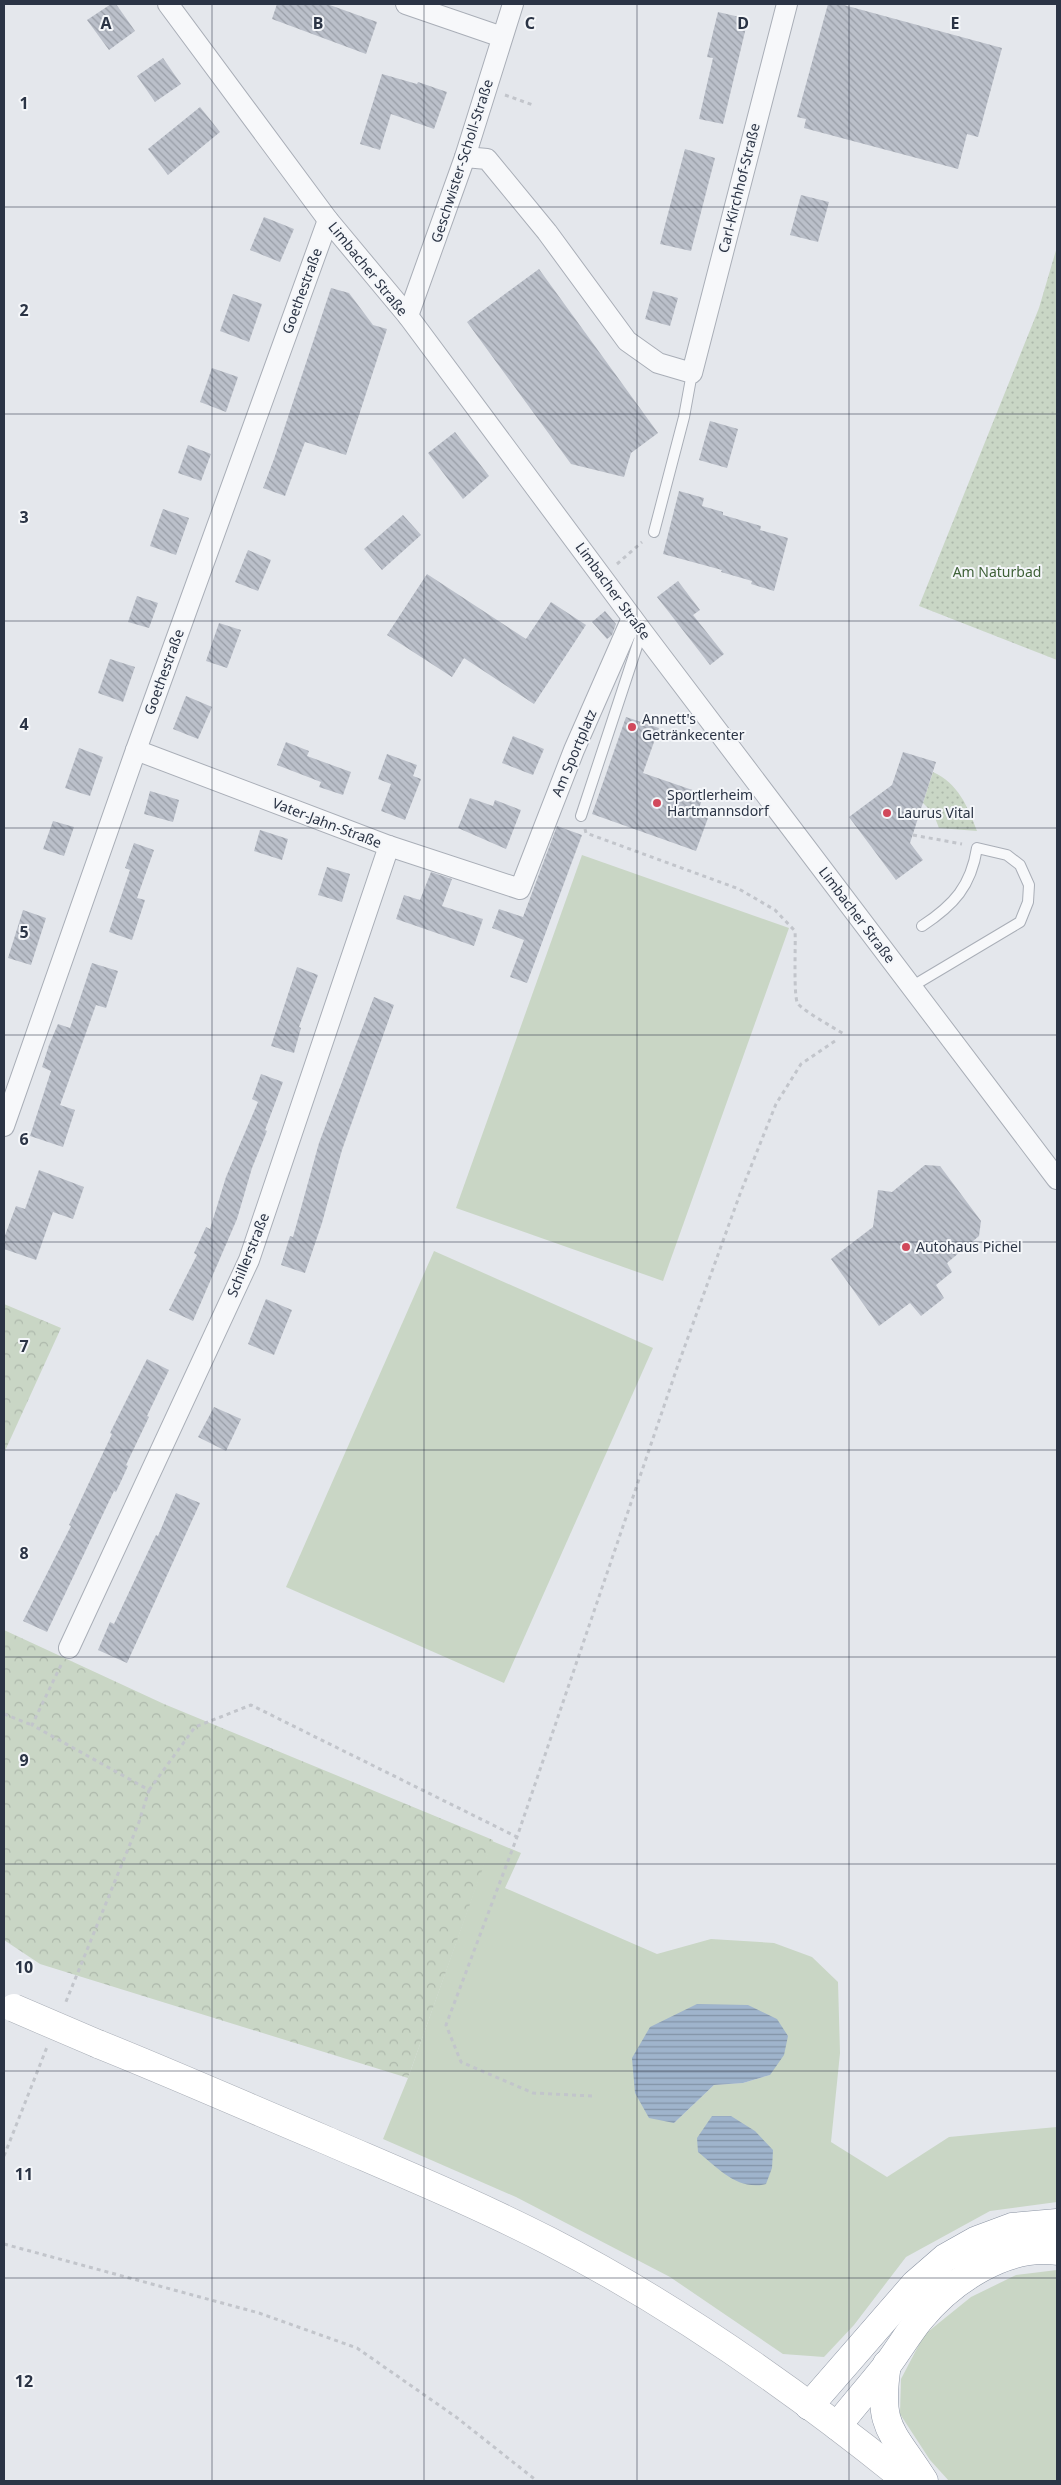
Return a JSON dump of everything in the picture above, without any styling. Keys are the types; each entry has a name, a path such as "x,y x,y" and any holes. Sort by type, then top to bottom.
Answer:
{"main road":[{"path":"9,2006 386,2166 481,2208 550,2242 660,2304 712,2337 837,2426 907,2481"},
{"path":"809,2406 915,2284 945,2258 977,2240 1012,2227 1057,2223"},
{"path":"837,2426 888,2364 920,2319 952,2288 990,2263 1022,2253 1057,2250"},
{"path":"888,2364 882,2394 885,2420 891,2435 907,2454 924,2481"}],"street":[{"name":"Limbacher Straße","path":"168,4 328,220 408,316 637,625 1057,1180"},
{"path":"406,4 502,37"},
{"name":"Geschwister-Scholl-Straße","path":"408,316 465,157 513,4"},
{"name":"Carl-Kirchhof-Straße","path":"692,372 787,4"},
{"path":"465,157 487,160 547,232 626,341 658,363 692,372"},
{"name":"Goethestraße","path":"4,1126 136,750 328,220"},
{"name":"Am Sportplatz","path":"520,889 574,750 637,625"},
{"name":"Vater-Jahn-Straße","path":"136,750 389,846 520,889"},
{"name":"Schillerstraße","path":"68,1648 249,1260 389,846"}],"lane":[{"name":"Carl-Kirchhof-Straße","path":"654,532 684,417 692,372"},
{"path":"581,816 637,625"},
{"path":"912,987 1020,922 1028,902 1029,884 1020,865 1006,855 977,848 974,867 962,892 942,913 922,926"}],"path":[{"path":"486,88 533,105"},
{"path":"620,572 615,565 654,532"},
{"path":"581,816 586,833 739,888 775,910 795,931 797,961 795,994 798,1004 844,1034"},
{"path":"912,835 977,848"},
{"path":"592,2096 533,2093 461,2062 446,2025 517,1837 678,1365 776,1104 801,1064 838,1039"},
{"path":"32,1725 68,1648"},
{"path":"67,1999 149,1790 195,1727 251,1705 517,1837"},
{"path":"4,1714 32,1725 149,1790"},
{"path":"4,2156 45,2052"},
{"path":"4,2244 259,2313 357,2348 456,2417 537,2481"}],"green space":[{"name":"Am Naturbad","path":"1057,247 1057,660 919,606 1039,308"},
{"path":"933,772 956,789 970,813 977,831 939,828 933,813 923,803"},
{"path":"582,855 789,928 663,1281 456,1208"},
{"path":"434,1251 653,1348 504,1683 286,1587"},
{"path":"4,1304 61,1328 4,1453"},
{"path":"4,1630 164,1704 493,1840 408,2078 40,1964 4,1940"},
{"path":"492,1841 521,1853 505,1888 657,1954 711,1939 774,1943 812,1957 838,1982 840,2053 831,2142 887,2177 949,2137 1057,2127 1057,2202 990,2211 906,2257 854,2325 824,2357 783,2354 670,2277 516,2197 383,2139 408,2078","holes":["770,2075 743,2083 714,2085 674,2123 635,2093"]},
{"path":"1057,2270 1057,2481 949,2481 930,2460 900,2414 901,2379 924,2335 971,2297 1016,2275"}],"water":[{"path":"697,2004 748,2005 777,2019 788,2036 784,2055 770,2075 743,2083 714,2085 674,2123 649,2118 635,2093 632,2058 650,2027"},
{"path":"712,2116 731,2116 755,2131 773,2150 772,2168 766,2184 747,2184 729,2177 698,2152 697,2138"}],"building":[{"path":"111,4 116,4 135,31 109,50 87,20"},
{"path":"277,4 327,4 377,22 366,54 272,19"},
{"path":"828,4 840,4 1002,48 978,137 967,134 958,169 804,128 806,119 797,117"},
{"path":"718,12 748,19 723,124 699,119 713,58 707,57"},
{"path":"163,58 181,84 155,102 137,76"},
{"path":"382,74 417,84 418,82 447,92 434,129 391,114 380,150 360,144"},
{"path":"200,107 220,132 168,175 148,149"},
{"path":"685,149 715,158 691,251 660,244"},
{"path":"801,195 829,202 818,242 790,235"},
{"path":"264,217 294,229 280,262 250,250"},
{"path":"539,269 658,433 631,453 624,477 571,464 467,322"},
{"path":"331,288 349,293 373,325 387,329 346,455 305,442 285,496 263,488"},
{"path":"653,291 678,298 670,326 645,319"},
{"path":"233,294 262,304 249,342 220,331"},
{"path":"212,368 238,377 226,412 200,402"},
{"path":"710,421 738,429 727,468 699,460"},
{"path":"455,432 489,476 463,499 428,453"},
{"path":"188,445 211,454 201,481 178,473"},
{"path":"679,491 704,498 702,506 723,512 723,515 761,526 760,530 788,538 774,591 751,584 752,581 721,572 722,570 663,554"},
{"path":"163,509 189,518 176,555 150,546"},
{"path":"403,515 421,535 382,570 364,549"},
{"path":"248,550 271,560 258,591 235,582"},
{"path":"427,574 526,639 551,602 586,625 534,704 464,658 452,677 387,635"},
{"path":"678,581 700,610 693,615 724,654 710,665 657,597"},
{"path":"137,596 158,603 149,628 128,622"},
{"path":"605,611 616,624 612,635 607,639 592,622"},
{"path":"219,623 241,630 227,668 206,661"},
{"path":"110,659 135,667 123,702 98,693"},
{"path":"186,696 212,707 198,739 173,729"},
{"path":"626,717 659,728 643,773 704,794 697,814 708,818 696,851 592,814"},
{"path":"513,736 544,749 533,775 502,763"},
{"path":"286,742 309,751 307,756 351,772 343,795 319,787 321,782 277,765"},
{"path":"79,748 103,757 90,796 65,788"},
{"name":"Laurus Vital","path":"903,752 936,762 910,843 923,860 896,880 849,817 892,785"},
{"path":"387,754 417,765 413,776 421,779 405,820 381,811 391,784 378,779"},
{"path":"150,791 179,800 173,822 144,814"},
{"path":"470,798 493,806 495,800 521,810 506,849 458,828"},
{"path":"53,821 74,827 64,856 43,849"},
{"path":"557,826 582,835 527,983 510,977 524,940 492,928 499,909 523,917"},
{"path":"260,830 288,839 282,860 254,851"},
{"path":"134,843 154,850 137,898 145,900 132,940 109,932 130,870 125,868"},
{"path":"327,867 350,874 342,902 318,895"},
{"path":"431,872 452,879 442,906 483,919 474,946 396,919 404,895 420,900"},
{"path":"23,910 46,918 31,965 8,958"},
{"path":"92,963 118,971 106,1008 96,1005 60,1105 75,1110 63,1147 30,1136 51,1071 42,1067 49,1045 58,1024 70,1028"},
{"path":"297,967 318,975 299,1027 301,1028 294,1053 271,1046"},
{"path":"374,997 394,1005 342,1150 322,1223 305,1273 281,1265 290,1236 293,1237 319,1143"},
{"path":"261,1074 283,1082 265,1130 267,1131 252,1168 237,1219 193,1321 169,1310 197,1255 194,1253 206,1227 210,1229 226,1177 258,1102 252,1099"},
{"name":"Autohaus Pichel","path":"925,1165 940,1166 981,1221 979,1236 947,1263 952,1272 936,1285 944,1298 921,1316 910,1303 879,1326 831,1259 873,1227 878,1190 892,1192"},
{"path":"39,1170 84,1187 73,1219 53,1212 36,1260 4,1249 4,1238 16,1206 25,1209"},
{"path":"266,1299 292,1310 274,1355 248,1344"},
{"path":"147,1359 169,1370 147,1416 149,1417 126,1465 128,1466 116,1492 114,1491 47,1632 23,1621 71,1526 69,1525 112,1434 110,1433"},
{"path":"214,1407 241,1419 226,1451 198,1437"},
{"path":"176,1493 200,1503 127,1663 98,1650 110,1622 114,1624 156,1535 158,1536"}],"place":[{"name":"Annett's Getränkecenter","path":"632,727"},
{"name":"Sportlerheim Hartmannsdorf","path":"657,803"},
{"name":"Laurus Vital","path":"887,813"},
{"name":"Autohaus Pichel","path":"906,1247"}]}
